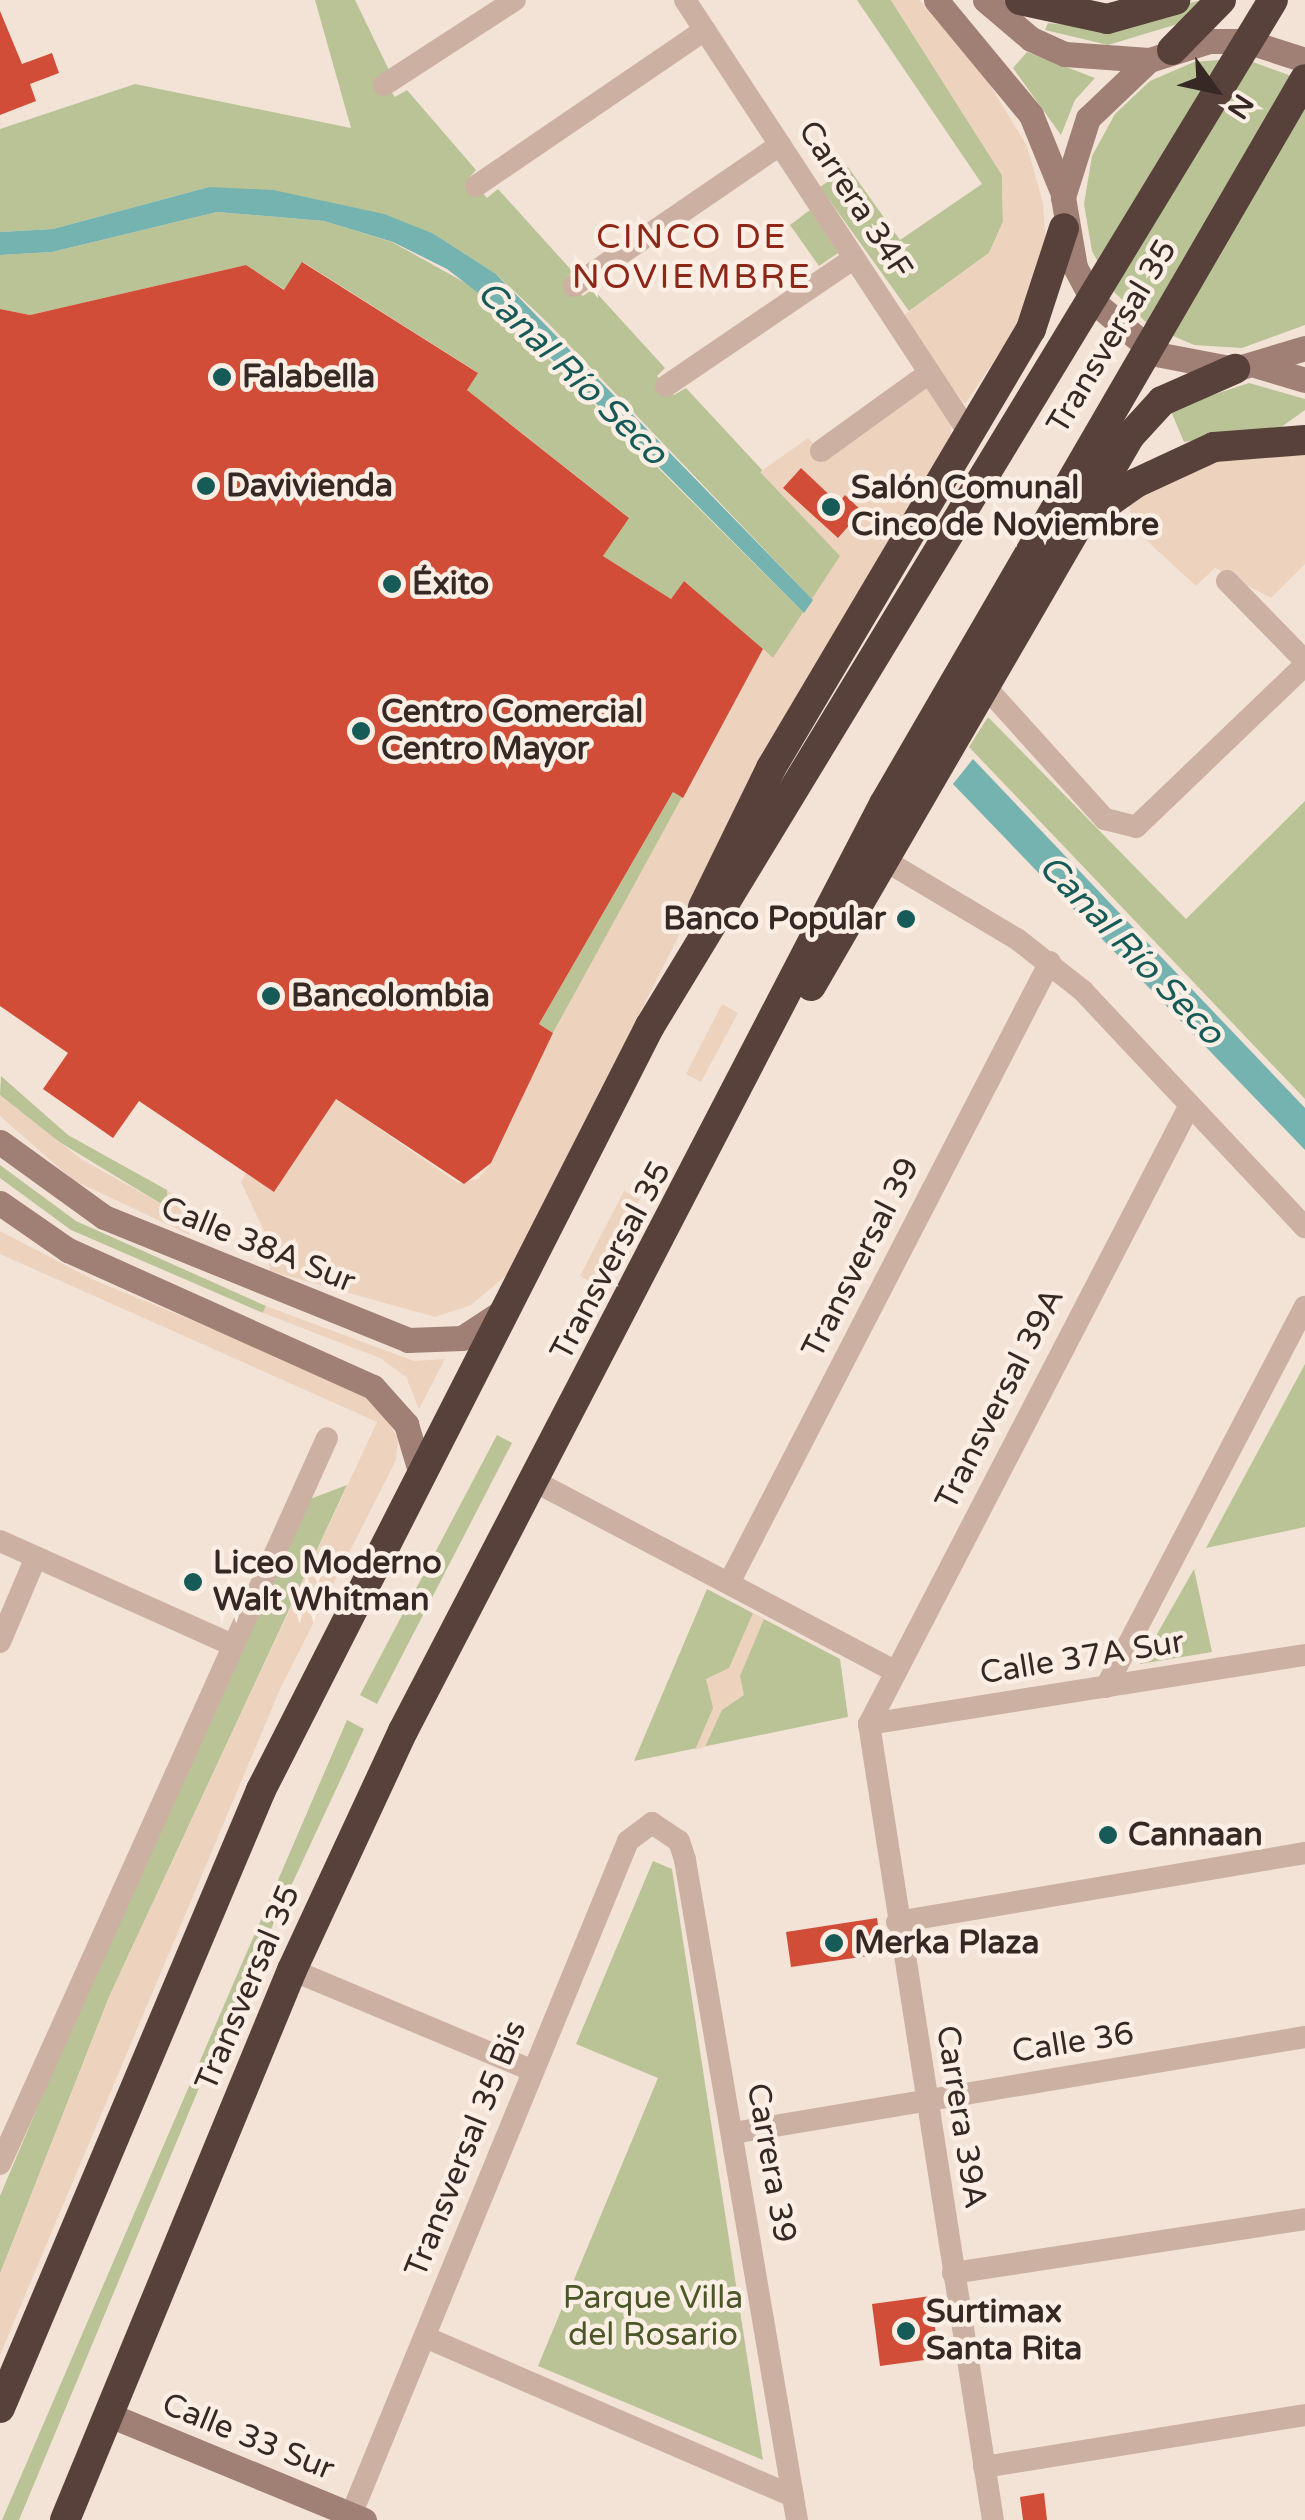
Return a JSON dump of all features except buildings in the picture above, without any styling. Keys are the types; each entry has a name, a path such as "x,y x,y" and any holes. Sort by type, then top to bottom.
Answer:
{"highway":[{"path":"1020,0 1106,19 1175,0"},
{"path":"1161,55 1221,0"},
{"name":"Transversal 35","path":"0,2408 242,1832 420,1472 650,1026 1273,0"},
{"name":"Transversal 35","path":"65,2520 292,1970 403,1732 740,1092 884,804 1305,79"},
{"path":"650,1026 771,768 970,436 1043,306 1064,228"},
{"path":"740,1092 886,861 981,682 1068,534 1150,411 1247,368"},
{"path":"1068,534 1120,492 1214,447 1305,440"}],"street":[{"path":"384,84 514,0"},
{"name":"Carrera 34F","path":"686,0 970,436"},
{"path":"936,0 1031,115 1063,197"},
{"path":"986,0 1031,38 1065,54 1161,55 1246,41 1305,60"},
{"path":"476,186 705,30"},
{"path":"1161,55 1088,118 1063,197 1064,228 1075,268 1122,332 1194,366 1247,368 1305,380"},
{"path":"574,286 780,144"},
{"path":"666,386 854,258"},
{"path":"1247,368 1305,348"},
{"path":"821,451 929,373"},
{"path":"981,682 1105,819 1126,827 1148,820 1305,663 1227,581"},
{"path":"886,861 1050,962 1305,1226"},
{"name":"Transversal 39","path":"729,1583 1050,962"},
{"name":"Transversal 39A","path":"869,1724 1190,1105"},
{"name":"Calle 38A Sur","path":"0,1142 104,1217 408,1340 462,1338 506,1309"},
{"path":"0,1203 68,1250 373,1388 406,1424 420,1472"},
{"path":"1106,1687 1305,1306"},
{"path":"0,2163 327,1438"},
{"path":"534,1481 896,1672"},
{"path":"0,1542 233,1645"},
{"path":"0,1642 36,1557"},
{"name":"Calle 37A Sur","path":"869,1724 1305,1655"},
{"name":"Carrera 39A","path":"869,1724 993,2520"},
{"name":"Transversal 35 Bis","path":"355,2518 424,2336 628,1840 640,1827 661,1825"},
{"name":"Carrera 39","path":"661,1825 680,1841 685,1860 795,2508"},
{"path":"897,1922 1305,1853"},
{"path":"292,1970 534,2071"},
{"name":"Calle 36","path":"733,2133 1305,2037"},
{"path":"953,2273 1305,2219"},
{"path":"424,2336 795,2508"},
{"name":"Calle 33 Sur","path":"106,2414 355,2518"},
{"path":"984,2467 1305,2415"}],"green space":[{"path":"315,0 355,0 389,70 379,76 395,97 407,90 476,170 469,178 487,198 498,189 573,272 566,279 583,296 593,289 665,368 657,376 674,395 686,388 841,555 813,600 548,323 496,274 434,234 209,187 53,229 0,232 0,129 135,84 351,128"},
{"path":"857,0 891,0 1002,175 1003,222 989,253 909,311 820,187 848,167 900,240 982,184"},
{"path":"1201,0 1181,23 1108,45 1045,30 1048,23 1102,29"},
{"path":"1027,52 1095,78 1075,100 1061,135 1013,68"},
{"path":"1242,58 1305,81 1305,325 1242,348 1194,345 1150,326 1115,293 1092,251 1084,204 1092,156 1115,114 1150,81 1194,62"},
{"path":"810,210 838,253 819,266 790,225"},
{"path":"217,212 324,221 392,242 480,291 804,613 773,658 684,581 671,599 603,556 628,517 467,390 477,372 303,262 285,290 246,265 30,315 0,309 0,255 52,252"},
{"path":"1249,383 1305,399 1305,410 1280,428 1184,442 1170,409"},
{"path":"988,717 1186,919 1305,801 1305,1099 969,747"},
{"path":"673,792 683,798 553,1033 539,1024"},
{"path":"1,1076 68,1135 167,1190 168,1208 43,1132 0,1095"},
{"path":"0,1165 76,1221 266,1306 263,1313 71,1230 0,1178"},
{"path":"1305,1364 1305,1527 1206,1548"},
{"path":"497,1435 512,1443 377,1704 360,1695"},
{"path":"347,1485 109,1997 0,2274 0,2196 125,1900 310,1499"},
{"path":"1194,1569 1212,1652 1140,1664"},
{"path":"707,1589 840,1659 848,1717 634,1761"},
{"path":"347,1720 364,1729 214,2052 19,2520 2,2520"},
{"name":"Parque Villa del Rosario","path":"653,1861 672,1869 763,2460 538,2366 658,2078 576,2044"}],"shaded area":[{"path":"891,0 919,0 987,80 1027,146 1043,203 1046,247 1029,309 965,404 900,318 989,253 1003,222 1002,175"},
{"path":"921,378 951,422 951,439 702,890 508,1274 471,1305 435,1317 270,1271 265,1233 241,1182 246,1173 274,1192 336,1099 458,1183 478,1179 491,1163 553,1033 763,649 773,658 840,556 760,472 808,438 821,451","holes":["801,469 838,503 845,495 862,511 838,538"]},
{"path":"1305,454 1305,564 1271,598 1215,568 1196,586 1132,527 1129,503 1173,479 1217,461"},
{"path":"722,1004 738,1013 701,1082 686,1074"},
{"path":"0,1095 81,1159 167,1207 167,1190 175,1196 190,1235 73,1180 0,1116"},
{"path":"624,1191 640,1199 595,1284 580,1276"},
{"path":"0,1231 94,1280 368,1393 398,1438 396,1460 281,1687 0,2355 0,2274 109,1997 377,1422 0,1254"},
{"path":"266,1306 414,1361 445,1359 419,1409 406,1377 380,1358 263,1313"},
{"path":"753,1613 764,1619 740,1676 744,1695 722,1710 705,1747 695,1750 713,1708 706,1679 729,1668"}],"water":[{"name":"Canal Río Seco","path":"209,187 273,190 384,214 434,234 496,274 813,600 804,613 511,318 447,269 393,242 324,221 217,212 52,252 0,255 0,232 53,229"},
{"name":"Canal Río Seco","path":"973,759 1305,1108 1305,1150 953,784"}],"place":[{"name":"Falabella","path":"222,377"},
{"name":"Davivienda","path":"206,486"},
{"name":"Salón Comunal Cinco de Noviembre","path":"831,507"},
{"name":"Éxito","path":"392,584"},
{"name":"Centro Comercial Centro Mayor","path":"361,731"},
{"name":"Banco Popular","path":"906,919"},
{"name":"Bancolombia","path":"271,996"},
{"name":"Liceo Moderno Walt Whitman","path":"193,1582"},
{"name":"Cannaan","path":"1108,1835"},
{"name":"Merka Plaza","path":"834,1943"},
{"name":"Surtimax Santa Rita","path":"906,2331"}],"district":[{"name":"CINCO DE NOVIEMBRE","path":"692,257"}]}
